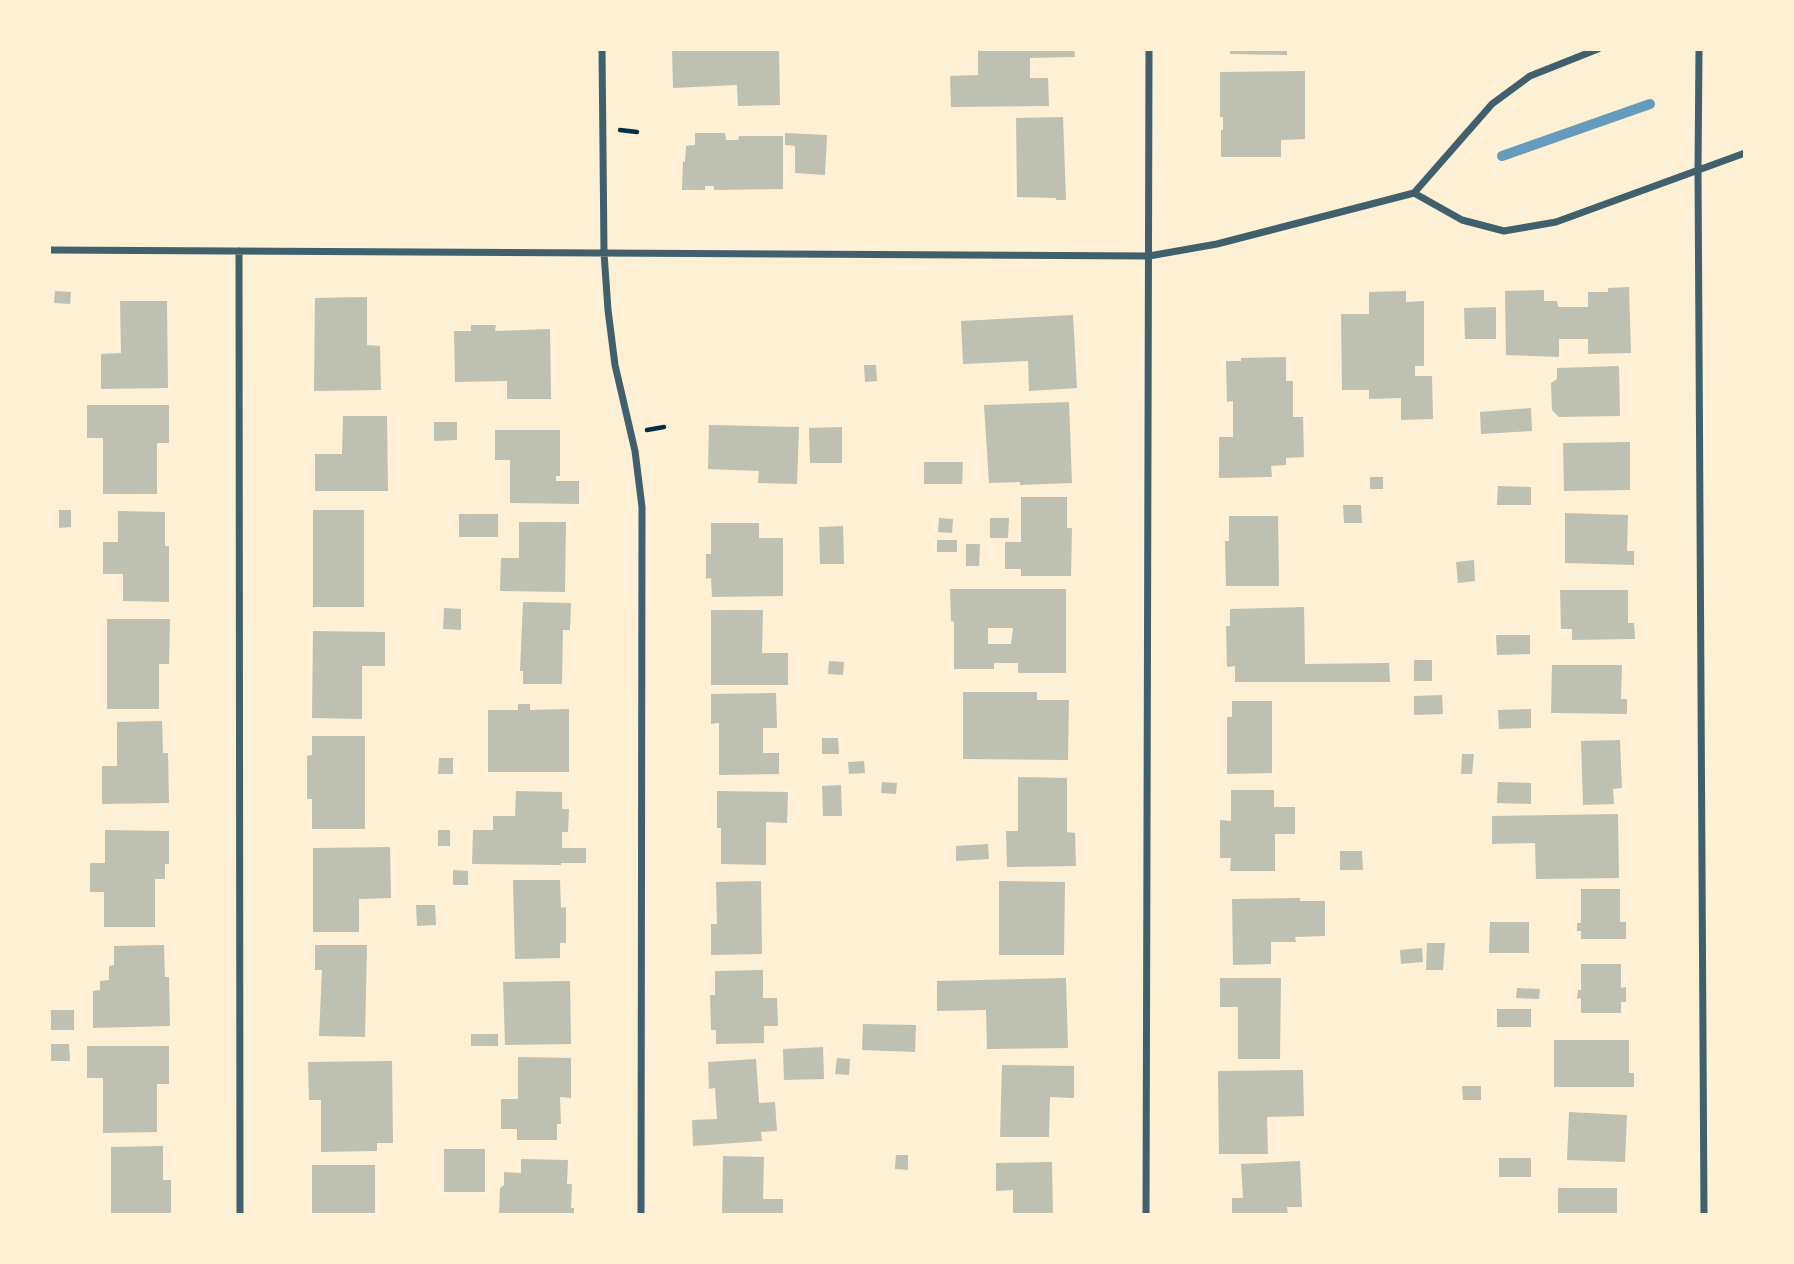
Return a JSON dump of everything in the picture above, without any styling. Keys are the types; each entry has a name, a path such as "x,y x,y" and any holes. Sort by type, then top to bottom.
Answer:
{"street":[{"path":"602,49 604,253 615,365 635,450 642,508 641,1215"},
{"path":"1146,1215 1149,49"},
{"path":"49,250 1149,256 1217,244 1414,193 1492,104 1530,76 1598,49"},
{"path":"1699,49 1704,1215"},
{"path":"1414,193 1462,220 1504,231 1556,222 1745,153"},
{"path":"239,251 240,1215"}],"building":[{"path":"672,49 779,49 780,105 738,106 737,85 673,88"},
{"path":"978,49 1074,49 1075,57 1030,58 1030,78 1048,78 1049,106 951,107 950,76 978,75"},
{"path":"1230,49 1287,49 1287,55 1230,54"},
{"path":"1305,71 1305,139 1281,140 1281,157 1221,157 1223,117 1220,117 1220,72"},
{"path":"1063,117 1066,200 1017,197 1016,118"},
{"path":"695,133 725,133 726,140 738,140 739,136 783,136 783,189 714,190 714,186 705,186 705,190 682,190 686,146 695,145"},
{"path":"785,133 827,135 825,175 795,173 795,146 785,145"},
{"path":"1629,287 1631,353 1588,354 1588,339 1559,339 1559,357 1506,355 1505,291 1544,290 1544,301 1557,301 1558,307 1588,307 1588,292 1608,292 1608,288"},
{"path":"55,291 71,292 70,304 54,303"},
{"path":"1406,291 1406,302 1424,301 1424,366 1415,366 1415,376 1432,376 1433,419 1401,420 1401,398 1369,399 1369,390 1342,390 1341,314 1369,314 1369,292"},
{"path":"367,297 367,345 380,346 381,390 314,391 315,298"},
{"path":"120,301 167,301 168,388 101,389 101,354 121,353"},
{"path":"1496,307 1496,339 1465,339 1464,308"},
{"path":"1073,315 1077,388 1029,391 1028,361 963,364 961,321"},
{"path":"471,325 496,325 495,331 550,329 551,399 507,399 507,381 455,382 454,331 471,331"},
{"path":"1286,357 1286,381 1293,381 1293,417 1303,417 1304,457 1286,458 1286,465 1271,466 1272,477 1219,478 1219,437 1233,437 1233,401 1227,402 1226,361"},
{"path":"864,365 876,365 877,381 865,382"},
{"path":"1619,366 1620,416 1559,417 1552,410 1551,383 1557,379 1557,368"},
{"path":"1069,402 1072,483 989,483 984,405"},
{"path":"87,405 169,405 169,443 157,443 157,494 103,494 103,438 87,438"},
{"path":"1531,408 1532,431 1481,434 1480,412"},
{"path":"343,416 387,416 388,491 315,491 315,454 342,454"},
{"path":"434,422 457,422 457,440 434,441"},
{"path":"709,425 799,427 797,484 758,483 759,471 708,469"},
{"path":"842,427 842,463 810,463 809,428"},
{"path":"495,430 560,430 560,476 556,476 556,481 579,481 579,504 510,503 510,460 495,460"},
{"path":"1630,442 1630,490 1564,491 1563,443"},
{"path":"924,462 963,462 962,484 924,484"},
{"path":"1370,477 1383,477 1383,489 1370,489"},
{"path":"1498,486 1531,487 1531,505 1497,505"},
{"path":"1021,497 1067,497 1067,528 1072,528 1071,576 1021,576 1021,569 1005,569 1005,542 1021,542"},
{"path":"1343,505 1361,505 1362,523 1344,523"},
{"path":"59,510 71,510 71,527 59,528"},
{"path":"313,510 364,510 364,607 313,607"},
{"path":"118,511 165,512 165,546 169,546 169,602 123,601 123,574 103,574 103,542 118,542"},
{"path":"1565,513 1628,515 1627,551 1634,551 1634,565 1565,563"},
{"path":"459,514 498,514 498,537 459,537"},
{"path":"1229,516 1278,516 1279,586 1226,586 1225,541 1229,541"},
{"path":"939,518 953,519 952,533 938,532"},
{"path":"990,518 1009,518 1008,538 990,538"},
{"path":"519,522 566,522 565,592 500,591 501,558 519,558"},
{"path":"711,523 759,523 759,538 783,538 783,596 712,597 711,578 706,579 706,554 711,554"},
{"path":"843,526 844,564 820,564 819,527"},
{"path":"937,540 957,540 957,552 937,552"},
{"path":"966,544 980,544 979,566 966,566"},
{"path":"1474,560 1475,581 1458,583 1456,562"},
{"path":"950,589 1066,589 1066,673 1018,673 1018,663 994,663 994,669 954,669 954,622 951,621","holes":["988,628 1013,628 1011,644 988,644"]},
{"path":"1560,590 1628,590 1628,623 1634,623 1635,639 1572,640 1572,629 1561,629"},
{"path":"523,602 571,603 570,630 563,630 562,684 523,684 523,671 520,671"},
{"path":"1304,607 1305,664 1389,663 1390,682 1235,682 1235,666 1227,667 1226,626 1230,626 1230,609"},
{"path":"444,608 461,609 461,630 443,629"},
{"path":"711,610 763,610 762,653 788,653 788,685 711,685"},
{"path":"107,619 170,619 169,664 159,664 159,709 107,709"},
{"path":"313,631 385,632 385,666 362,666 362,719 312,718"},
{"path":"1496,635 1530,635 1530,654 1497,655"},
{"path":"1414,660 1432,660 1432,681 1414,681"},
{"path":"829,661 844,662 843,675 828,674"},
{"path":"1552,665 1622,665 1621,699 1627,699 1627,714 1551,713"},
{"path":"963,692 1037,692 1037,700 1069,700 1068,760 963,759"},
{"path":"776,693 777,728 763,728 763,753 779,753 779,774 719,775 719,723 711,724 711,694"},
{"path":"1442,695 1443,714 1414,715 1414,696"},
{"path":"1232,701 1272,701 1272,773 1227,774 1227,717 1232,717"},
{"path":"518,704 530,704 530,710 569,709 569,772 488,772 488,710 518,710"},
{"path":"1531,709 1531,728 1499,729 1498,710"},
{"path":"162,721 163,753 168,753 169,803 102,804 102,766 117,766 117,722"},
{"path":"312,736 365,736 365,829 312,829 312,799 307,799 307,756 312,755"},
{"path":"822,738 838,738 839,754 822,754"},
{"path":"1620,740 1622,788 1613,789 1614,804 1583,805 1581,741"},
{"path":"1462,754 1474,754 1472,774 1461,774"},
{"path":"439,758 453,758 453,774 438,774"},
{"path":"864,761 865,773 849,774 848,762"},
{"path":"1018,777 1067,778 1067,832 1075,833 1076,866 1007,867 1006,831 1018,831"},
{"path":"882,782 897,783 896,794 881,793"},
{"path":"1498,782 1531,783 1531,804 1497,803"},
{"path":"841,785 842,816 823,816 822,786"},
{"path":"1231,790 1274,790 1274,807 1295,807 1295,834 1275,834 1275,871 1230,871 1231,858 1220,858 1220,820 1231,821"},
{"path":"516,791 562,792 562,809 569,809 568,832 562,832 562,848 586,848 586,863 472,864 473,830 493,830 493,816 515,816"},
{"path":"717,791 788,792 787,823 766,822 766,865 721,864"},
{"path":"1618,814 1619,878 1536,879 1535,843 1492,844 1492,816"},
{"path":"105,830 169,831 169,864 165,864 165,879 155,879 155,927 104,927 104,892 90,892 90,863 105,863"},
{"path":"438,830 450,830 450,846 438,846"},
{"path":"988,844 989,859 956,861 956,846"},
{"path":"390,847 391,898 359,899 359,932 313,932 313,848"},
{"path":"1340,851 1362,851 1363,870 1340,870"},
{"path":"453,870 468,871 468,885 453,885"},
{"path":"513,880 560,880 561,908 566,907 566,943 560,943 560,958 515,959"},
{"path":"761,881 762,954 711,955 711,924 717,924 716,882"},
{"path":"999,881 1065,882 1064,955 999,955"},
{"path":"1581,889 1620,889 1620,922 1626,922 1626,939 1581,939 1577,923 1581,923"},
{"path":"1300,898 1300,901 1325,901 1325,936 1295,937 1296,942 1271,942 1271,964 1233,965 1232,899"},
{"path":"416,905 435,905 436,925 417,926"},
{"path":"1490,922 1529,922 1529,953 1489,953"},
{"path":"1427,943 1445,943 1443,970 1426,970"},
{"path":"164,945 165,977 169,977 170,1026 93,1028 93,991 100,990 100,981 109,980 109,966 114,965 114,946"},
{"path":"315,945 367,945 365,1037 319,1036 322,970 315,970"},
{"path":"1422,948 1423,962 1401,964 1400,950"},
{"path":"1581,964 1621,964 1621,988 1626,987 1626,1002 1621,1002 1621,1013 1581,1013 1581,998 1577,999 1578,990 1581,990"},
{"path":"763,970 763,998 777,998 778,1026 764,1026 764,1043 716,1044 716,1030 711,1030 710,995 715,995 715,971"},
{"path":"1066,978 1068,1048 987,1049 986,1010 937,1011 937,981"},
{"path":"1220,978 1281,978 1280,1059 1238,1059 1238,1007 1220,1007"},
{"path":"570,981 571,1044 505,1045 503,982"},
{"path":"1517,988 1540,989 1539,999 1516,998"},
{"path":"1497,1009 1531,1009 1531,1027 1497,1027"},
{"path":"49,1010 74,1010 74,1030 49,1030"},
{"path":"863,1024 916,1025 915,1052 862,1050"},
{"path":"471,1034 498,1034 498,1046 471,1046"},
{"path":"1554,1040 1629,1040 1629,1073 1634,1073 1634,1087 1554,1087"},
{"path":"49,1044 69,1044 70,1061 49,1061"},
{"path":"87,1046 169,1046 169,1084 157,1084 157,1132 103,1133 103,1078 87,1078"},
{"path":"823,1047 824,1079 784,1080 783,1049"},
{"path":"518,1057 571,1058 571,1098 560,1097 561,1124 557,1124 557,1140 517,1140 517,1129 501,1129 501,1099 518,1099"},
{"path":"837,1058 850,1059 849,1075 835,1074"},
{"path":"756,1059 759,1103 775,1102 777,1131 761,1132 762,1141 693,1146 692,1120 717,1119 715,1088 709,1089 708,1062"},
{"path":"392,1061 393,1143 377,1143 377,1151 321,1152 321,1100 309,1100 308,1062"},
{"path":"1002,1065 1074,1066 1074,1098 1050,1097 1049,1137 1000,1137"},
{"path":"1303,1070 1304,1116 1267,1117 1268,1154 1219,1154 1218,1071"},
{"path":"1462,1086 1481,1086 1481,1100 1463,1100"},
{"path":"1569,1112 1627,1115 1625,1162 1567,1160"},
{"path":"163,1146 163,1180 171,1180 171,1214 111,1215 111,1147"},
{"path":"444,1149 485,1149 485,1192 444,1192"},
{"path":"896,1155 908,1155 908,1170 895,1169"},
{"path":"723,1156 764,1157 763,1199 783,1199 783,1215 722,1215"},
{"path":"1499,1158 1531,1158 1531,1177 1499,1177"},
{"path":"521,1159 568,1160 567,1184 572,1184 571,1208 574,1208 574,1215 499,1215 500,1188 504,1185 504,1172 521,1173"},
{"path":"1300,1161 1302,1207 1287,1207 1288,1215 1232,1215 1232,1198 1243,1198 1241,1164"},
{"path":"1052,1162 1053,1215 1013,1215 1013,1190 996,1191 996,1163"},
{"path":"312,1165 375,1165 375,1215 312,1214"},
{"path":"1558,1188 1617,1188 1617,1215 1558,1215"}],"waterway":[{"path":"1502,156 1650,104"}]}
